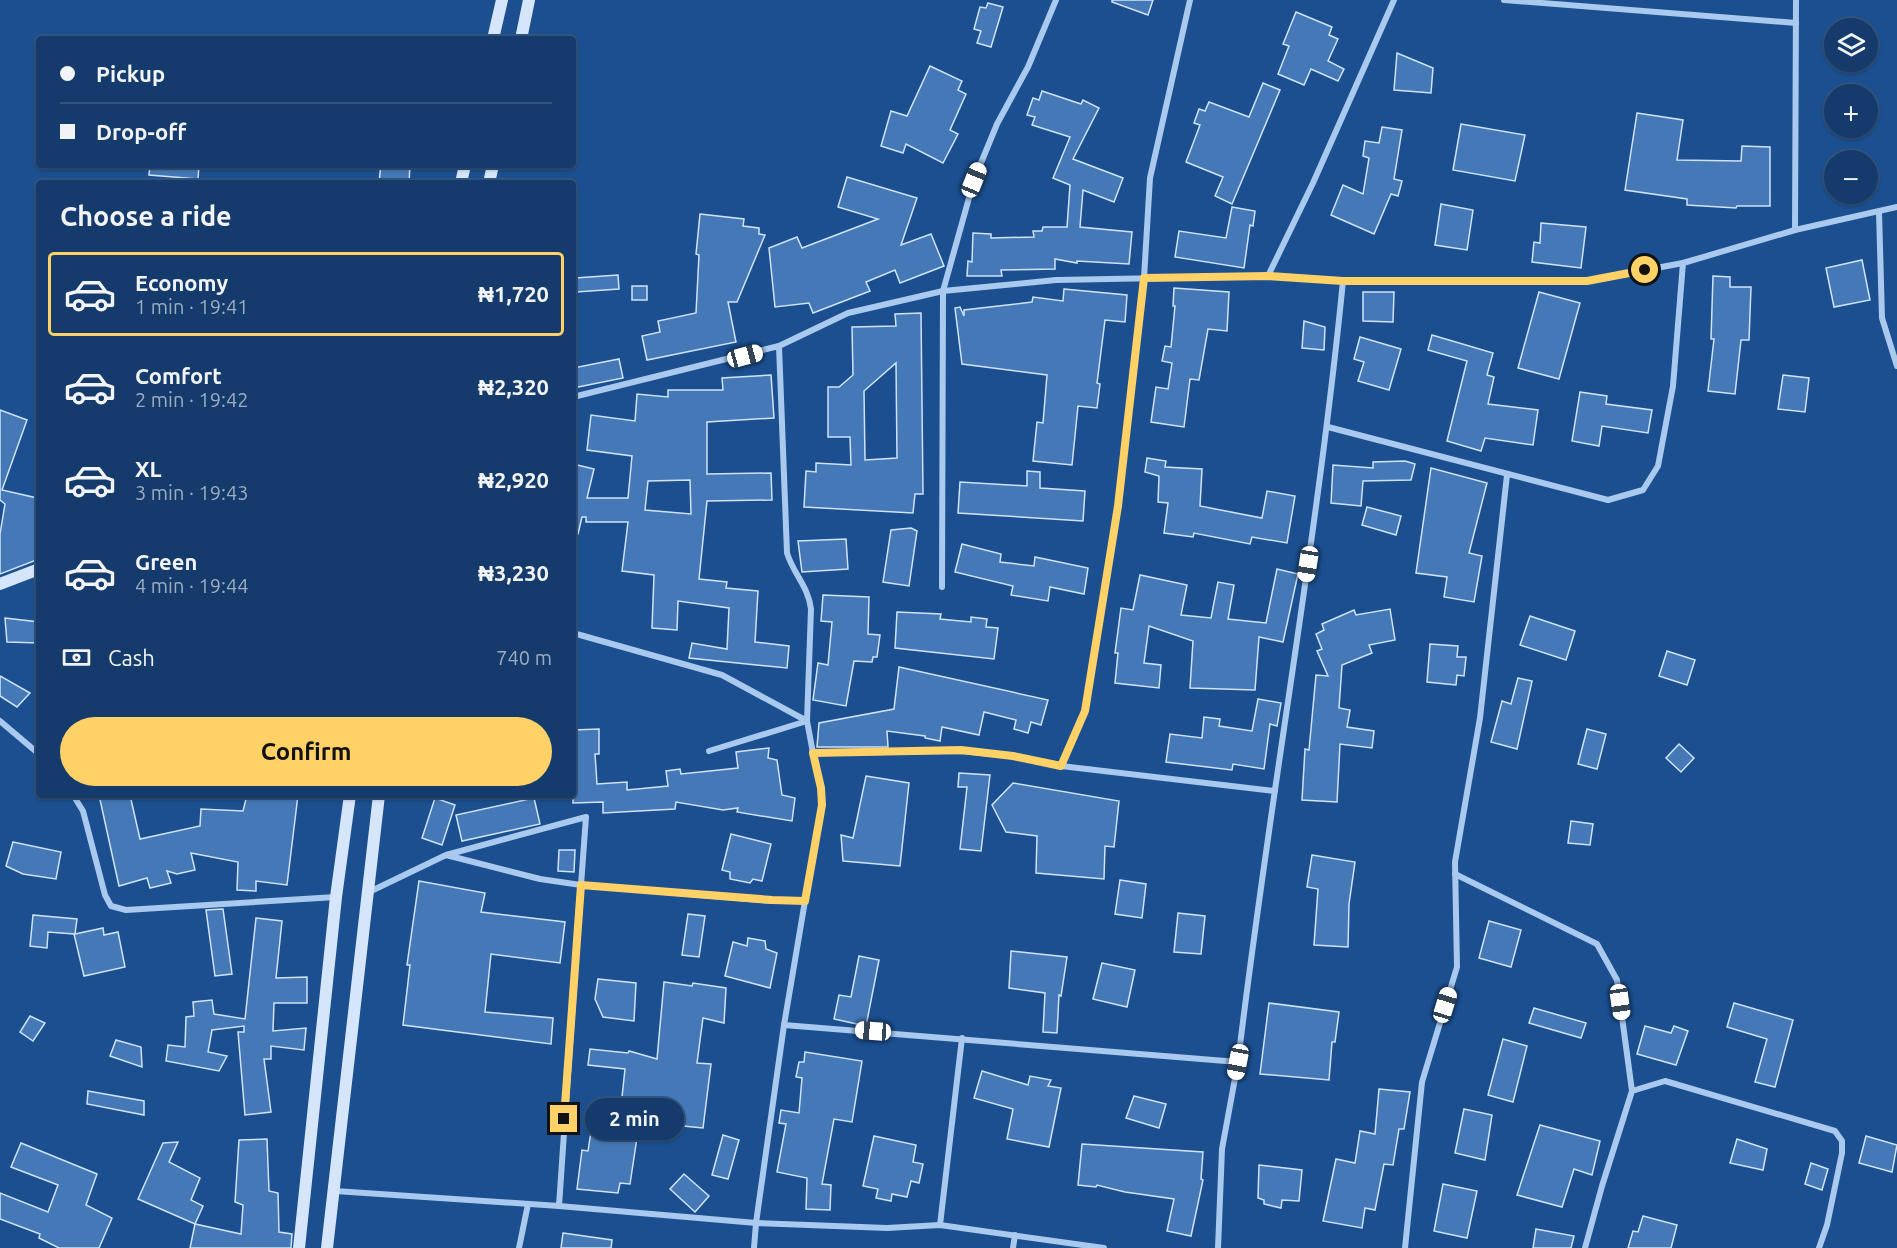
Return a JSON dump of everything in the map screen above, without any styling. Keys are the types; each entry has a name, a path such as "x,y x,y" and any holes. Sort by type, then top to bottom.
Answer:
{"street":[{"path":"494,36 502,0"},
{"path":"522,36 529,0"},
{"path":"942,587 943,291 974,180 997,124 1044,33 1056,0"},
{"path":"1061,766 1085,711 1118,506 1144,278 1150,178 1190,0"},
{"path":"1268,276 1313,183 1394,0"},
{"path":"1504,0 1796,23"},
{"path":"1795,230 1796,0"},
{"path":"576,396 779,346 848,313 943,291 1056,280 1268,276 1343,281 1587,281 1683,263 1795,230 1897,207"},
{"path":"1879,212 1882,318 1897,366"},
{"path":"1329,427 1608,500 1643,490 1658,466 1673,386 1683,263"},
{"path":"1218,1248 1222,1149 1238,1062 1258,900 1329,427 1343,281"},
{"path":"754,1248 784,1025 822,805 821,788 807,721 810,597 791,566 787,553 779,346"},
{"path":"1405,1248 1422,1082 1457,967 1455,862 1480,718 1507,475"},
{"path":"0,584 36,570"},
{"path":"576,634 722,675 807,721"},
{"path":"0,721 36,751"},
{"path":"709,751 807,721"},
{"path":"813,753 961,750 1013,756 1061,766 1275,791"},
{"path":"75,798 83,811 105,895 111,906 126,910 336,897"},
{"path":"299,1248 336,897 350,798"},
{"path":"327,1248 379,798"},
{"path":"367,894 446,855 586,817 559,1206"},
{"path":"446,855 540,879 581,885 805,901"},
{"path":"1455,874 1597,944 1617,980 1632,1091 1602,1186 1586,1248"},
{"path":"784,1025 1238,1062"},
{"path":"940,1225 962,1038"},
{"path":"1632,1091 1665,1081 1835,1131 1842,1141 1842,1153 1827,1225 1819,1248"},
{"path":"335,1191 559,1206 756,1223 887,1228 940,1225 1104,1248"},
{"path":"519,1248 528,1204"},
{"path":"1013,1248 1015,1235"}],"building":[{"path":"1112,0 1153,0 1148,15 1112,2"},
{"path":"988,3 1003,7 991,47 977,43 981,31 974,29 980,7 986,8"},
{"path":"1296,12 1332,27 1329,35 1338,39 1328,61 1344,69 1338,81 1311,69 1304,85 1278,74 1289,46 1283,44"},
{"path":"1397,53 1433,68 1431,93 1394,90"},
{"path":"930,66 962,81 958,90 966,94 950,130 958,134 943,163 906,144 903,153 881,146 891,111 907,116"},
{"path":"1263,83 1280,90 1232,204 1215,196 1223,177 1186,162 1200,125 1194,123 1199,109 1205,111 1209,102 1249,117"},
{"path":"1042,91 1081,104 1083,100 1099,108 1073,159 1123,178 1114,202 1083,190 1080,227 1132,232 1129,264 1077,261 1077,263 1055,259 1055,269 1001,270 1002,276 967,276 968,261 972,262 973,233 991,234 991,238 1034,237 1033,231 1042,231 1043,227 1067,227 1070,185 1053,178 1070,137 1032,125 1035,117 1027,115 1033,98 1039,100"},
{"path":"1637,113 1683,120 1677,160 1741,161 1742,146 1770,147 1770,206 1737,206 1736,208 1687,205 1687,199 1625,190"},
{"path":"1461,124 1525,135 1515,181 1453,170"},
{"path":"1382,127 1402,130 1394,179 1402,181 1398,196 1391,194 1374,234 1331,215 1343,185 1363,194 1369,158 1363,156 1365,141 1379,143"},
{"path":"150,168 199,168 198,179 149,175"},
{"path":"381,168 410,168 409,180 379,180"},
{"path":"847,177 917,198 901,245 931,234 944,266 900,283 895,270 866,282 870,291 813,313 809,303 775,307 769,248 797,237 802,248 878,219 838,207"},
{"path":"1441,204 1473,210 1467,250 1435,245"},
{"path":"1232,207 1255,211 1253,226 1250,225 1244,268 1175,257 1179,231 1226,238"},
{"path":"700,214 744,219 743,226 759,228 759,234 765,235 737,302 728,302 736,342 647,360 642,336 660,332 658,321 696,313 699,255 696,254"},
{"path":"1541,223 1586,227 1581,268 1532,262 1534,242 1540,243"},
{"path":"1862,260 1870,300 1834,307 1826,268"},
{"path":"618,275 619,289 576,292 576,278"},
{"path":"1713,276 1730,277 1730,287 1751,287 1749,340 1741,340 1735,394 1708,391 1714,339 1711,339"},
{"path":"632,286 647,286 647,300 632,300"},
{"path":"1174,288 1229,292 1227,331 1208,329 1199,380 1190,379 1184,427 1151,422 1156,387 1168,389 1172,363 1162,361 1165,346 1171,347 1175,306 1173,306"},
{"path":"1064,289 1127,295 1125,322 1105,320 1097,383 1100,384 1097,408 1078,406 1072,465 1033,461 1037,422 1043,423 1047,375 962,364 955,308 960,307 964,316 964,310 1032,302 1033,297 1063,301"},
{"path":"1363,292 1394,292 1393,322 1363,321"},
{"path":"1539,292 1580,303 1559,379 1518,368"},
{"path":"921,313 923,494 915,494 913,513 804,507 806,471 816,472 816,463 851,465 850,437 828,437 828,387 839,387 853,375 852,327 896,326 895,314","holes":["896,363 897,458 865,460 864,391"]},
{"path":"1304,321 1325,327 1324,350 1302,348"},
{"path":"1432,335 1493,353 1487,375 1494,377 1488,404 1538,410 1533,445 1485,438 1481,451 1447,441 1467,361 1428,350"},
{"path":"1360,337 1401,349 1389,390 1358,381 1364,362 1354,359"},
{"path":"619,359 623,378 576,387 576,367"},
{"path":"771,375 774,418 707,422 707,474 771,473 772,500 707,501 699,579 727,582 726,588 758,591 755,642 789,646 787,668 689,658 692,643 727,649 729,608 678,601 677,630 652,628 654,575 622,571 628,522 586,522 586,517 582,517 578,534 576,534 576,465 594,469 587,498 628,498 632,456 587,450 591,415 635,421 637,394 668,397 668,390 723,390 722,378","holes":["690,480 691,514 645,510 648,481"]},
{"path":"1783,375 1809,378 1805,412 1778,409"},
{"path":"1580,392 1607,396 1606,404 1652,410 1648,433 1602,426 1599,446 1572,441"},
{"path":"0,410 27,420 2,490 36,498 36,560 0,574 0,534 5,504 0,500"},
{"path":"1147,458 1166,461 1165,467 1202,469 1200,506 1262,518 1267,491 1295,496 1287,543 1252,537 1250,544 1194,533 1193,537 1164,533 1168,503 1158,502 1159,476 1145,472"},
{"path":"1405,461 1415,464 1411,480 1363,481 1361,506 1331,503 1333,465 1373,468 1373,462"},
{"path":"1431,468 1487,483 1469,553 1482,556 1474,602 1444,597 1447,577 1416,573"},
{"path":"1027,471 1040,472 1040,488 1085,491 1083,521 958,513 960,482 1027,486"},
{"path":"1367,507 1401,516 1396,535 1362,525"},
{"path":"911,528 917,531 909,586 883,582 891,530"},
{"path":"846,539 848,569 802,572 798,541"},
{"path":"962,544 1001,554 1000,562 1034,566 1035,557 1088,568 1084,594 1050,587 1048,601 1011,595 1013,586 955,572"},
{"path":"1277,569 1298,574 1283,642 1259,637 1255,690 1190,688 1193,641 1149,626 1144,663 1161,665 1159,688 1115,683 1118,653 1115,653 1121,608 1133,610 1140,575 1187,585 1181,615 1211,618 1218,582 1234,585 1228,619 1266,623"},
{"path":"823,595 869,597 868,634 880,635 877,657 873,657 872,662 854,661 846,706 813,700 818,663 828,665 832,622 821,621"},
{"path":"1390,609 1395,640 1369,645 1372,653 1342,665 1339,708 1350,710 1347,727 1374,731 1372,748 1340,744 1337,802 1302,800 1305,749 1309,750 1316,675 1328,676 1317,651 1322,649 1316,634 1324,630 1322,624 1354,610 1356,615"},
{"path":"897,612 941,614 940,619 971,622 971,617 987,619 986,627 998,628 994,659 895,648"},
{"path":"1530,616 1575,631 1566,660 1520,645"},
{"path":"5,618 36,622 36,643 7,642"},
{"path":"1430,644 1458,646 1457,657 1466,657 1464,676 1457,675 1456,685 1427,682"},
{"path":"1667,651 1695,660 1687,685 1659,676"},
{"path":"899,667 1048,700 1041,725 1031,722 1028,733 1014,729 1016,720 984,712 979,735 942,727 940,741 925,738 925,736 887,731 888,747 817,747 819,723 894,709"},
{"path":"0,676 30,693 17,707 0,696"},
{"path":"1518,678 1532,681 1517,749 1491,742 1502,701 1511,704"},
{"path":"1258,699 1281,703 1277,726 1270,724 1264,769 1233,764 1232,770 1166,762 1170,734 1202,738 1204,717 1220,719 1219,726 1252,731"},
{"path":"599,729 599,754 595,754 597,784 627,782 627,790 668,786 666,771 680,769 681,774 738,768 736,752 769,748 768,758 777,760 782,795 795,798 792,821 737,812 738,808 723,810 676,802 675,809 603,813 603,802 573,803 573,798 576,798 576,730"},
{"path":"1587,729 1606,734 1597,769 1578,764"},
{"path":"1679,744 1694,758 1681,772 1666,758"},
{"path":"959,773 990,775 981,851 960,849 967,787 958,787"},
{"path":"866,776 909,783 900,866 843,861 841,835 853,838"},
{"path":"1013,783 1119,801 1114,847 1105,846 1104,879 1036,873 1037,836 1006,832 992,805"},
{"path":"100,798 131,798 140,839 200,826 201,809 243,811 246,798 298,798 287,885 256,881 256,891 237,890 238,862 191,853 195,870 177,874 167,871 171,883 150,888 147,878 119,886"},
{"path":"435,798 455,805 442,845 422,838"},
{"path":"534,798 540,824 462,841 456,815"},
{"path":"1571,821 1593,824 1590,845 1568,843"},
{"path":"731,834 771,844 762,881 753,879 750,883 730,879 730,872 722,870"},
{"path":"13,842 61,852 56,879 23,874 6,866"},
{"path":"559,850 575,850 574,872 558,871"},
{"path":"1312,855 1355,862 1349,904 1348,947 1314,945 1318,889 1307,887"},
{"path":"1120,880 1146,884 1142,918 1115,914"},
{"path":"419,881 485,893 481,912 565,922 560,963 491,954 485,1012 553,1018 551,1044 403,1025 410,965 407,965"},
{"path":"223,909 232,974 215,976 206,910"},
{"path":"1178,913 1205,916 1201,954 1174,952"},
{"path":"688,914 705,916 699,957 682,955"},
{"path":"33,915 77,919 75,934 103,928 104,935 118,932 125,967 84,976 74,934 48,932 47,948 30,946"},
{"path":"256,918 282,921 276,978 307,977 307,1003 274,1003 273,1031 306,1028 304,1050 271,1046 271,1059 264,1059 271,1112 245,1115 238,1032 244,1032 244,1026 212,1030 208,1052 227,1056 219,1071 166,1061 168,1045 185,1047 186,1017 194,1016 193,1002 212,1000 214,1014 245,1019"},
{"path":"1489,921 1521,930 1511,967 1479,958"},
{"path":"748,938 765,941 766,949 777,953 770,988 725,976 733,942 747,946"},
{"path":"1011,951 1067,957 1061,996 1059,995 1057,1033 1043,1032 1045,993 1009,988"},
{"path":"859,956 879,960 866,1026 834,1019 839,995 851,997"},
{"path":"1102,963 1135,970 1127,1007 1093,999"},
{"path":"598,979 636,983 634,1021 603,1017 595,999"},
{"path":"664,982 726,988 724,1023 703,1018 697,1063 711,1064 703,1128 673,1125 674,1120 634,1115 636,1098 622,1097 625,1069 588,1065 590,1049 628,1053 629,1051 657,1059"},
{"path":"1269,1003 1339,1012 1335,1042 1332,1042 1329,1080 1260,1074"},
{"path":"1734,1003 1793,1020 1775,1087 1755,1082 1767,1039 1727,1027"},
{"path":"1534,1008 1586,1023 1581,1038 1529,1023"},
{"path":"30,1016 45,1023 33,1041 20,1032"},
{"path":"1645,1026 1671,1033 1674,1026 1688,1031 1676,1065 1637,1054"},
{"path":"1503,1039 1527,1046 1513,1102 1488,1095"},
{"path":"116,1040 141,1047 142,1067 110,1056"},
{"path":"805,1052 862,1061 852,1122 834,1119 822,1184 831,1185 830,1210 806,1209 807,1178 777,1172 786,1124 779,1123 781,1110 799,1113 802,1078 796,1077 799,1062 804,1062"},
{"path":"982,1071 1028,1085 1030,1076 1051,1080 1048,1086 1061,1088 1049,1147 1007,1139 1013,1109 974,1098"},
{"path":"1379,1089 1410,1092 1404,1129 1399,1129 1393,1165 1384,1164 1375,1210 1365,1208 1362,1228 1323,1221 1336,1159 1355,1163 1360,1131 1375,1134"},
{"path":"88,1091 144,1101 144,1115 87,1104"},
{"path":"1134,1096 1166,1104 1159,1128 1126,1118"},
{"path":"1464,1109 1492,1115 1485,1160 1455,1153"},
{"path":"592,1125 638,1131 630,1184 620,1183 618,1193 577,1189 582,1150 588,1151"},
{"path":"1540,1125 1600,1141 1592,1175 1574,1169 1562,1207 1517,1195"},
{"path":"723,1135 739,1140 728,1179 712,1175"},
{"path":"874,1136 916,1145 913,1162 923,1164 919,1183 911,1181 907,1197 892,1194 891,1201 876,1198 878,1189 863,1186"},
{"path":"1866,1136 1897,1145 1892,1172 1859,1163"},
{"path":"267,1139 269,1191 278,1193 279,1232 292,1234 291,1248 190,1248 195,1224 241,1234 243,1205 235,1202 239,1140"},
{"path":"1737,1139 1767,1149 1763,1170 1730,1163"},
{"path":"178,1142 169,1162 200,1178 191,1200 203,1206 195,1224 138,1199 163,1143"},
{"path":"21,1143 97,1174 86,1205 112,1218 99,1248 59,1248 39,1238 40,1234 0,1219 0,1193 48,1212 58,1185 11,1167"},
{"path":"1082,1144 1203,1152 1201,1179 1203,1180 1191,1236 1167,1231 1174,1199 1125,1192 1097,1185 1096,1187 1078,1185"},
{"path":"1811,1163 1828,1169 1822,1190 1805,1184"},
{"path":"1259,1165 1302,1170 1299,1201 1282,1200 1281,1208 1264,1204 1264,1200 1258,1198"},
{"path":"684,1174 709,1196 695,1212 670,1189"},
{"path":"1443,1184 1477,1191 1467,1238 1434,1231"},
{"path":"1643,1216 1677,1225 1671,1248 1628,1248 1633,1231 1638,1232"},
{"path":"1536,1229 1574,1236 1571,1248 1533,1248"},
{"path":"563,1233 612,1240 611,1248 561,1248"}],"route":[{"path":"564,1119 581,885 805,901 822,805 821,788 813,753 883,754 961,750 1013,756 1061,766 1085,711 1118,506 1144,278 1268,276 1343,281 1454,279 1587,281 1645,270"}]}
